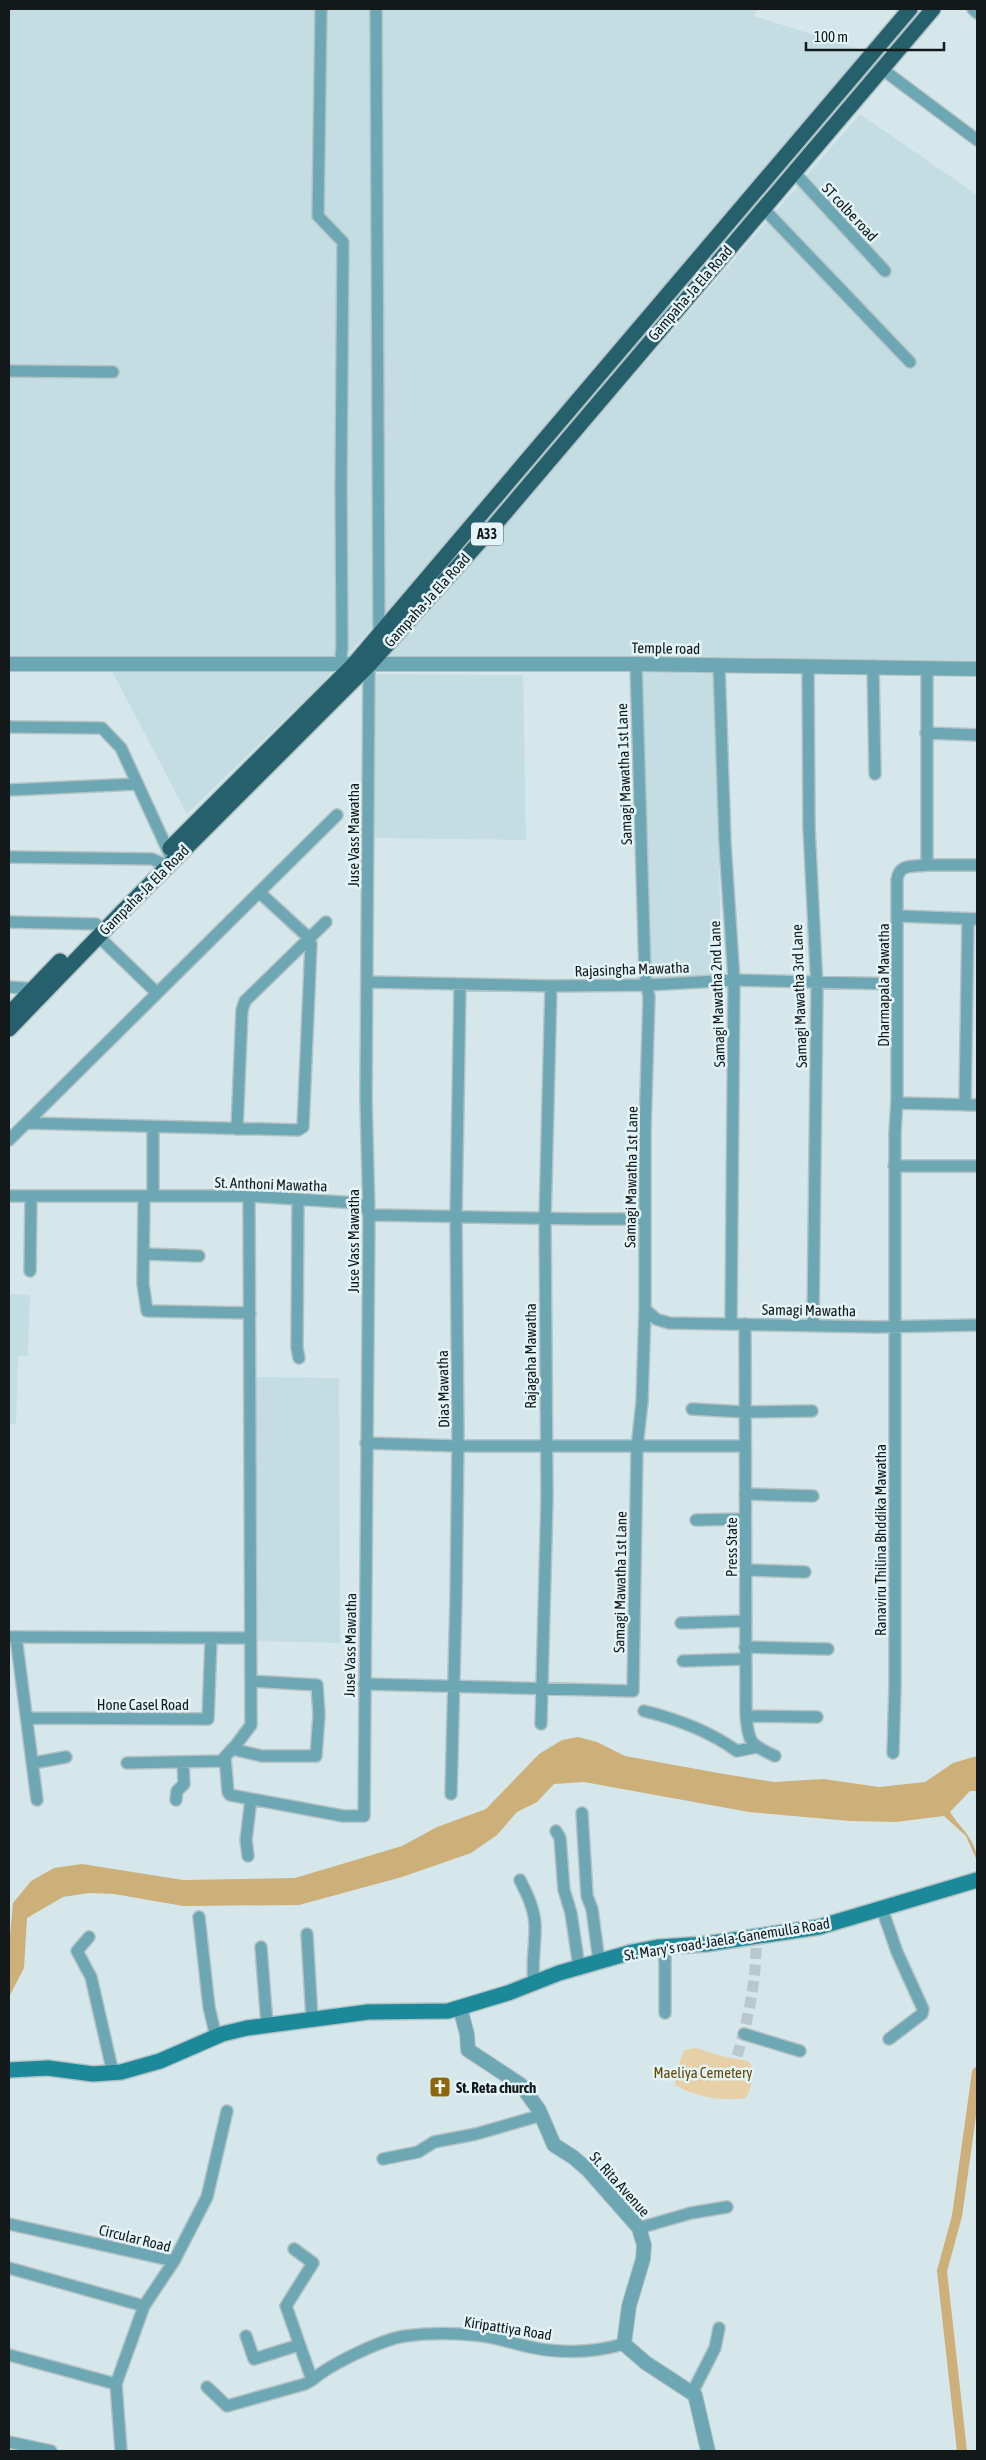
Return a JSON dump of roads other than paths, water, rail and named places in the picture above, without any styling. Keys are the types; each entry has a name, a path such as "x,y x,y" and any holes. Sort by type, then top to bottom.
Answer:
{"highway":[{"name":"Gampaha-Ja Ela Road","path":"167,860 347,665 379,635 910,9"},
{"name":"Gampaha-Ja Ela Road","path":"9,1029 40,989 97,930 369,665 493,527 933,9"},
{"name":"Gampaha-Ja Ela Road","path":"9,1014 40,989"}],"main road":[{"name":"St. Mary's road-Jaela-Ganemulla Road","path":"9,2070 48,2068 93,2074 113,2073 142,2068 216,2036 247,2028 368,2012 448,2011 579,1967 632,1952 665,1946 706,1944 819,1927 977,1880"}],"street":[{"path":"321,9 318,216 343,242 342,648 347,665"},
{"path":"376,9 379,635"},
{"path":"973,9 977,14"},
{"path":"882,68 977,140"},
{"name":"ST colbe road","path":"794,172 884,271"},
{"path":"763,208 910,362"},
{"path":"9,371 114,372"},
{"name":"Temple road","path":"9,664 636,664 977,669"},
{"name":"Samagi Mawatha 1st Lane","path":"542,1688 633,1692 638,1447 642,1402 645,1309 648,985 645,974 636,664"},
{"name":"Juse Vass Mawatha","path":"251,1799 343,1816 364,1816 369,1215 366,982 369,665"},
{"name":"Samagi Mawatha 2nd Lane","path":"720,665 725,843 734,980 731,1323"},
{"name":"Samagi Mawatha 3rd Lane","path":"808,666 809,827 817,980 813,1325"},
{"path":"874,666 875,774"},
{"path":"928,668 926,732 927,865 977,865"},
{"path":"9,727 102,728 121,748 167,860 115,856 9,857"},
{"path":"926,732 977,735"},
{"path":"9,790 136,784"},
{"path":"9,1140 337,815"},
{"name":"Dharmapala Mawatha","path":"896,1326 894,1166 897,1103 898,872 908,866 927,865"},
{"path":"26,1123 237,1129 298,1130 303,1128 311,944 308,938 259,892"},
{"path":"898,916 973,919 965,1105"},
{"path":"9,922 97,930 157,993"},
{"path":"237,1129 242,1010 245,1001 326,922"},
{"name":"Rajasingha Mawatha","path":"366,982 551,986 648,985 734,980 817,980 898,984"},
{"name":"Dias Mawatha","path":"451,1794 455,1686 456,1216 460,984"},
{"name":"Rajagaha Mawatha","path":"542,1724 547,1507 545,1220 551,986"},
{"path":"9,987 40,989"},
{"path":"897,1103 977,1105"},
{"path":"153,1127 144,1254 144,1284 147,1311 250,1313"},
{"path":"894,1166 977,1166"},
{"name":"St. Anthoni Mawatha","path":"9,1196 249,1196 357,1203 367,1209 369,1215"},
{"path":"30,1271 31,1196"},
{"path":"127,1763 221,1761 251,1725 249,1196"},
{"path":"298,1199 297,1348 299,1358"},
{"path":"369,1215 545,1220 645,1219"},
{"path":"144,1254 199,1256"},
{"name":"Samagi Mawatha","path":"645,1309 656,1319 669,1323 896,1326 977,1325"},
{"name":"Press State","path":"745,1324 746,1716 748,1738 757,1748"},
{"name":"Ranaviru Thilina Bhddika Mawatha","path":"893,1753 895,1687 894,1455 896,1326"},
{"path":"692,1409 744,1412 812,1411"},
{"path":"366,1443 457,1446 745,1446"},
{"path":"746,1494 814,1496"},
{"path":"696,1520 746,1519"},
{"path":"746,1570 805,1572"},
{"path":"681,1623 746,1621"},
{"path":"37,1800 28,1718 12,1637 250,1638"},
{"name":"Hone Casel Road","path":"28,1718 208,1719 211,1639"},
{"path":"746,1647 828,1649"},
{"path":"683,1661 746,1659"},
{"path":"228,1753 262,1756 316,1756 319,1715 317,1685 251,1681"},
{"path":"364,1684 542,1688"},
{"path":"644,1711 673,1718 724,1742 737,1751 757,1748 775,1756"},
{"path":"746,1716 817,1718"},
{"path":"228,1753 228,1792 230,1795 251,1799 246,1840 248,1856"},
{"path":"33,1764 66,1757"},
{"path":"176,1800 177,1791 184,1784 183,1762"},
{"path":"582,1813 587,1896 592,1909 599,1961"},
{"path":"556,1831 560,1838 564,1890 571,1913 579,1967"},
{"path":"520,1880 530,1900 535,1925 532,1969 534,1982"},
{"path":"882,1909 897,1952 923,2009 922,2014 889,2039"},
{"path":"199,1917 209,2007 216,2036"},
{"path":"307,1934 312,2019"},
{"path":"90,1937 77,1950 91,1978 113,2073"},
{"path":"664,2013 665,1946"},
{"path":"261,1947 267,2025"},
{"name":"St. Rita Avenue","path":"460,2008 467,2034 468,2050 521,2085 542,2115 554,2145 573,2157 588,2170 639,2228 644,2245 643,2259 629,2306 624,2344"},
{"path":"744,2034 800,2051"},
{"path":"174,2261 207,2197 227,2111"},
{"path":"383,2159 418,2152 434,2142 476,2134 542,2115"},
{"path":"639,2228 692,2213 727,2207"},
{"name":"Circular Road","path":"9,2224 174,2261 144,2306 116,2384 120,2451"},
{"path":"294,2249 313,2263 286,2306 312,2380"},
{"path":"9,2268 144,2306"},
{"path":"692,2393 715,2348 719,2328"},
{"name":"Kiripattiya Road","path":"207,2387 227,2406 305,2384 323,2370 362,2351 402,2337 474,2335 530,2347 573,2352 600,2351 624,2344"},
{"path":"246,2336 254,2359 299,2345"},
{"path":"624,2344 646,2363 695,2395 708,2451"},
{"path":"9,2355 116,2384"},
{"path":"9,2442 51,2451"}],"waterway":[{"path":"962,2451 942,2271 957,2216 977,2072"}],"tunnel":[{"path":"737,2056 751,1997 756,1937"}],"place":[{"name":"St. Reta church","path":"440,2087"}],"park label":[{"name":"Maeliya Cemetery","path":"703,2072"}]}
